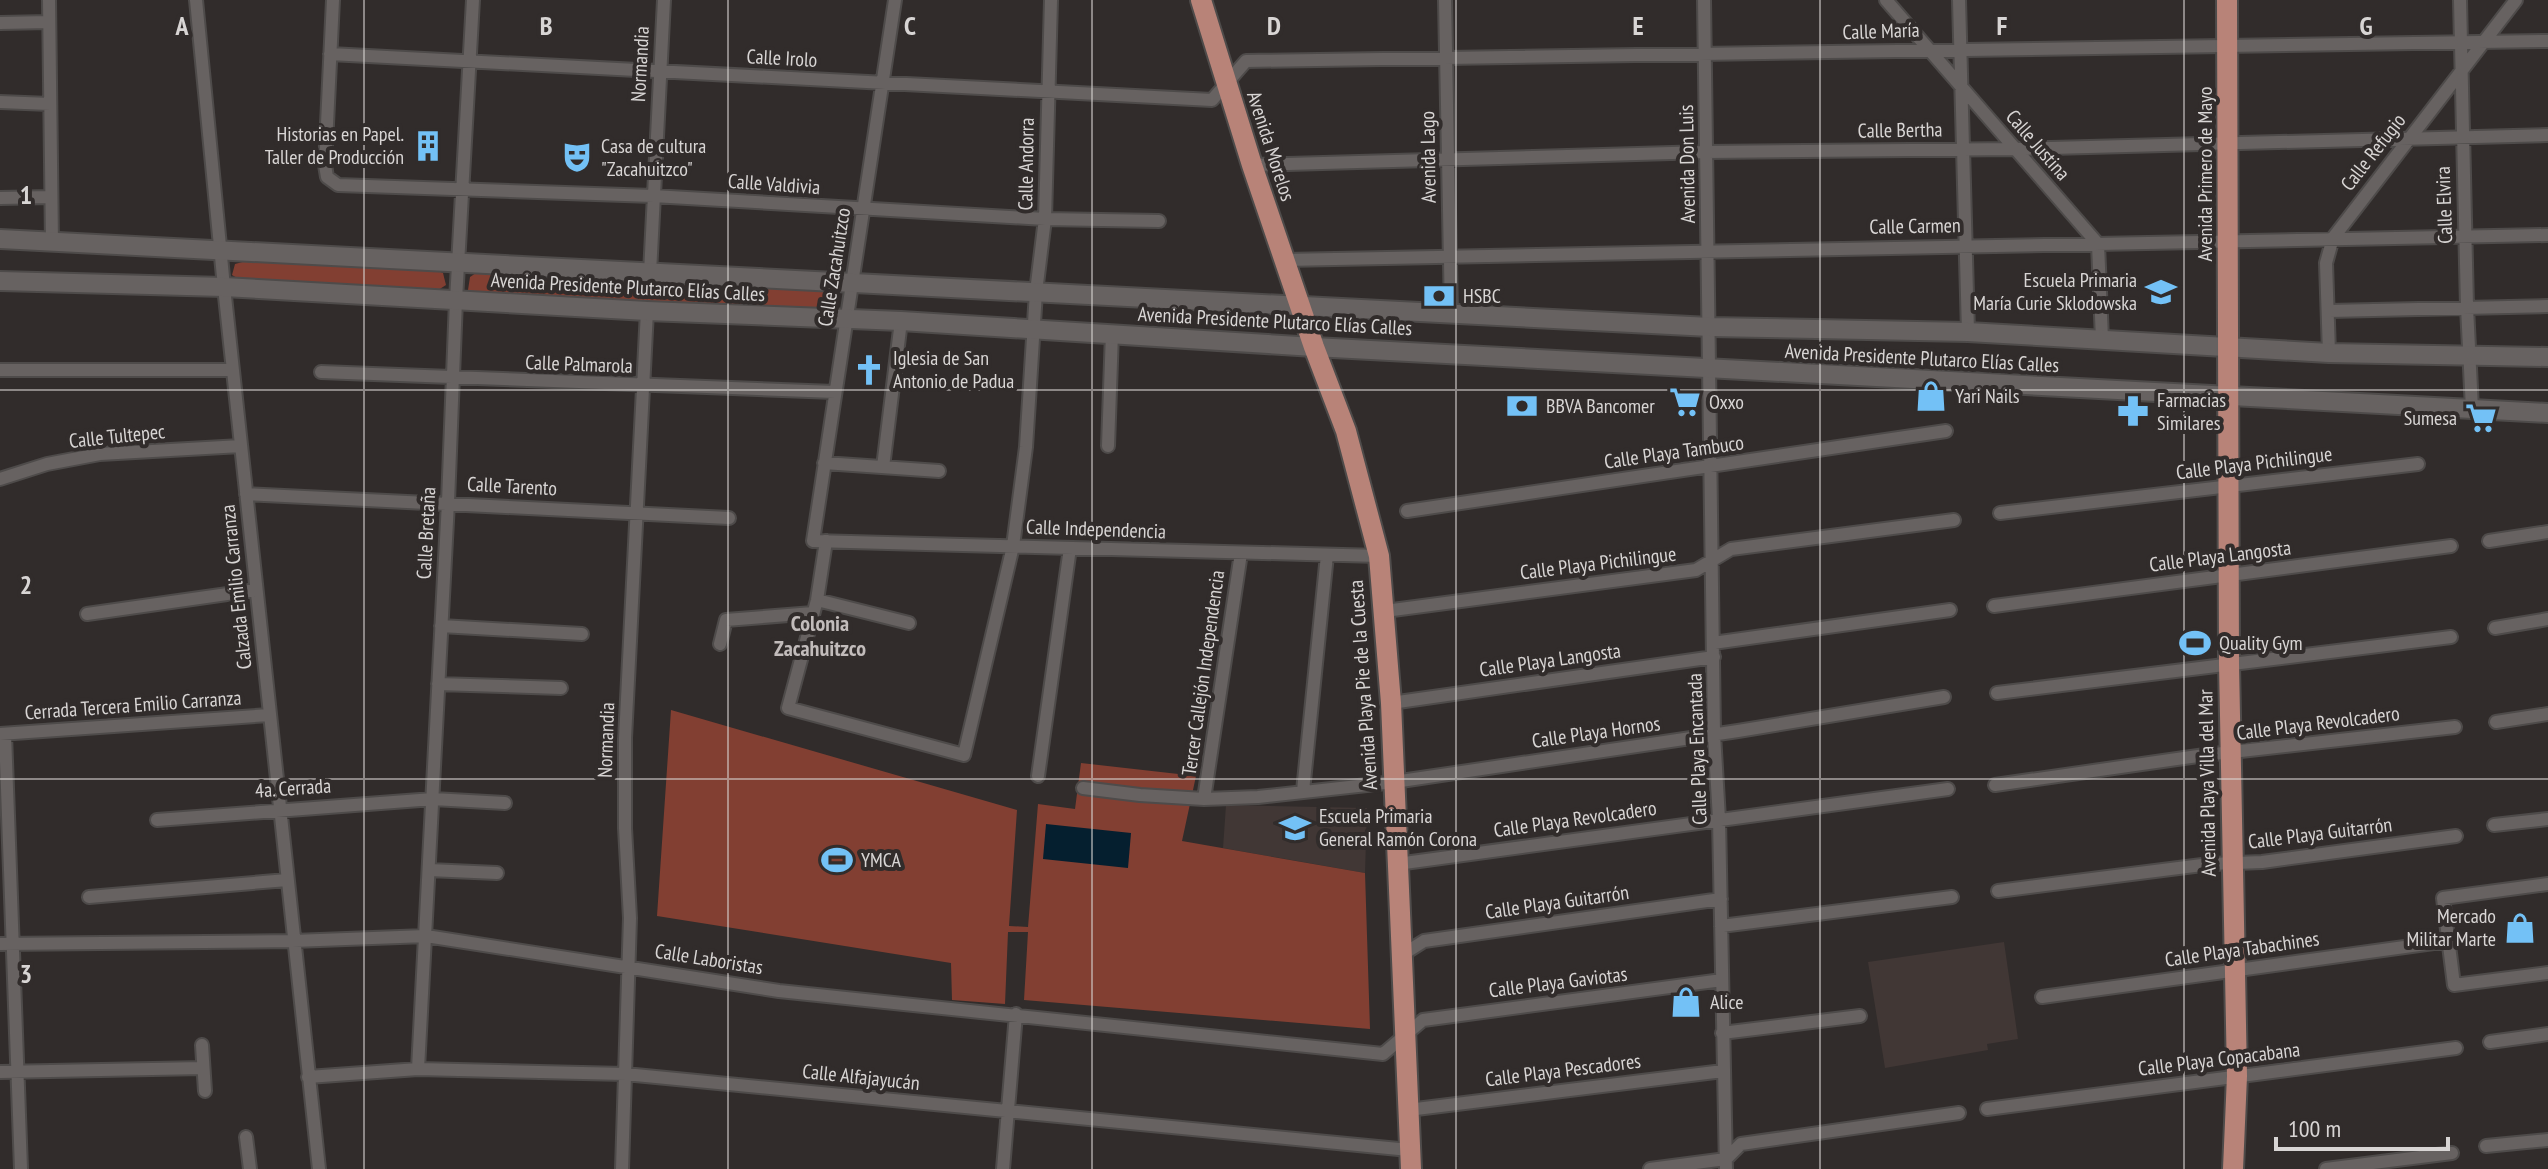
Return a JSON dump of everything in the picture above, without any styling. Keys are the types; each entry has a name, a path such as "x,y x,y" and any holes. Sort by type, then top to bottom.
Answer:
{"main road":[{"name":"Avenida Morelos","path":"1201,0 1225,84 1300,306"},
{"name":"Avenida Primero de Mayo","path":"2227,0 2230,348"},
{"name":"Avenida Presidente Plutarco Elías Calles","path":"0,239 1710,327 1968,332 2329,353 2548,357"},
{"name":"Avenida Presidente Plutarco Elías Calles","path":"0,281 224,287 647,311 901,321 1972,384 2548,413"},
{"name":"Avenida Playa Pie de la Cuesta","path":"1300,306 1346,431 1379,556 1391,703 1410,1160"},
{"name":"Avenida Playa Villa del Mar","path":"2230,348 2229,664 2237,1076 2233,1169"}],"street":[{"path":"49,0 52,243"},
{"name":"Calzada Emilio Carranza","path":"196,0 220,252 319,1169"},
{"path":"330,54 333,0"},
{"name":"Calle Bretaña","path":"418,1069 473,0"},
{"name":"Normandia","path":"650,273 664,0"},
{"name":"Calle Zacahuitzco","path":"788,708 815,607 824,463 895,0"},
{"name":"Calle Andorra","path":"788,708 964,755 1013,546 1026,447 1036,292 1045,219 1051,0"},
{"name":"Avenida Lago","path":"1445,0 1451,314"},
{"name":"Avenida Don Luis","path":"1704,0 1710,327"},
{"name":"Calle Justina","path":"1886,0 2098,244"},
{"path":"1959,0 1968,332"},
{"name":"Calle Elvira","path":"2460,0 2472,409"},
{"name":"Calle Refugio","path":"2329,353 2326,263 2333,238 2516,0"},
{"path":"0,23 49,22"},
{"name":"Calle María","path":"1225,84 1246,61 2548,41"},
{"name":"Calle Irolo","path":"330,54 1212,100 1225,84"},
{"name":"Calle Valdivia","path":"330,54 325,165 327,177 338,185 653,196 1045,219 1159,221"},
{"path":"0,102 50,104"},
{"name":"Calle Bertha","path":"1252,165 1706,152 2015,149 2548,135"},
{"path":"0,198 51,197"},
{"name":"Calle Carmen","path":"1284,260 1966,244 2548,235"},
{"path":"2098,244 2102,339"},
{"path":"2329,311 2548,306"},
{"name":"Normandia","path":"622,1169 630,967 625,738 647,311"},
{"path":"883,467 901,321"},
{"name":"Calle Playa Encantada","path":"1710,327 1714,734 1719,819 1726,1164"},
{"path":"1108,446 1112,333"},
{"path":"0,370 233,370"},
{"name":"Calle Palmarola","path":"321,372 835,392"},
{"name":"Calle Playa Tambuco","path":"1407,511 1946,431"},
{"name":"Calle Tultepec","path":"0,479 47,464 100,454 241,446"},
{"path":"824,463 939,471"},
{"name":"Calle Playa Pichilingue","path":"2000,513 2418,464"},
{"name":"Calle Tarento","path":"246,494 729,518"},
{"name":"Calle Playa Pichilingue","path":"1385,611 1696,570 1731,549 1954,520"},
{"path":"2489,541 2548,532"},
{"name":"Calle Independencia","path":"819,541 1379,556"},
{"name":"Calle Playa Langosta","path":"1994,606 2451,546"},
{"path":"1038,776 1070,548"},
{"name":"Tercer Callejón Independencia","path":"1204,799 1241,553"},
{"path":"1303,791 1327,555"},
{"path":"87,614 256,590"},
{"path":"720,644 726,620 815,607 909,623"},
{"name":"Calle Playa Langosta","path":"1391,703 1950,610"},
{"path":"2495,628 2548,619"},
{"path":"441,626 582,634"},
{"path":"1997,693 2451,637"},
{"path":"438,684 561,688"},
{"name":"Calle Playa Hornos","path":"1083,788 1204,799 1258,797 1394,782 1944,697"},
{"path":"2496,722 2548,714"},
{"name":"Cerrada Tercera Emilio Carranza","path":"3,734 269,715"},
{"name":"Calle Playa Revolcadero","path":"1995,785 2455,727"},
{"path":"3,734 6,944 15,1005 21,1169"},
{"name":"Calle Playa Revolcadero","path":"1397,864 1948,789"},
{"name":"4a. Cerrada","path":"157,820 433,799 505,803"},
{"path":"2494,825 2548,819"},
{"name":"Calle Playa Guitarrón","path":"1998,891 2262,862 2456,836"},
{"path":"429,870 497,873"},
{"path":"89,897 287,880"},
{"path":"2548,884 2443,898 2454,985 2548,973"},
{"path":"1721,926 1952,897"},
{"name":"Calle Playa Guitarrón","path":"1402,955 1424,941 1721,899"},
{"name":"Calle Laboristas","path":"6,944 293,941 426,936 779,991 1016,1014 1188,1035 1383,1054 1405,1036"},
{"name":"Calle Playa Tabachines","path":"2042,997 2448,941"},
{"name":"Calle Playa Gaviotas","path":"1405,1036 1423,1020 1722,980"},
{"path":"0,1006 15,1005"},
{"path":"1003,1169 1016,1014"},
{"path":"1722,1033 1860,1016"},
{"path":"2490,1042 2548,1034"},
{"path":"202,1045 205,1091"},
{"name":"Calle Playa Copacabana","path":"1987,1109 2456,1048"},
{"path":"0,1072 203,1068"},
{"name":"Calle Alfajayucán","path":"308,1077 418,1069 625,1074 1007,1112 1410,1160"},
{"name":"Calle Playa Pescadores","path":"1408,1110 1723,1071"},
{"path":"1650,1169 1726,1164 1741,1144 1959,1113"},
{"path":"246,1137 250,1169"},
{"path":"2486,1146 2548,1140"},
{"path":"2326,1169 2452,1153"}],"shaded area":[{"path":"254,259 433,269 443,273 446,285 435,292 244,282 232,275 235,264"},
{"path":"476,273 833,291 838,298 838,308 823,312 474,295 468,290 470,277"},
{"name":"YMCA","path":"671,710 1017,810 1009,926 1028,927 1038,804 1075,809 1081,763 1196,776 1182,841 1365,873 1370,1029 1024,1000 1028,932 1008,932 1005,1004 952,1000 951,963 657,916"},
{"name":"Escuela Primaria General Ramón Corona","path":"1226,805 1367,808 1365,873 1223,848"},
{"path":"2004,942 2018,1039 1987,1044 1988,1050 1885,1068 1868,962"}],"water":[{"path":"1046,824 1131,833 1128,868 1043,859"}],"place":[{"name":"Historias en Papel. Taller de Producción","path":"428,146"},
{"name":"Casa de cultura \"Zacahuitzco\"","path":"577,157"},
{"name":"Escuela Primaria María Curie Sklodowska","path":"2161,292"},
{"name":"HSBC","path":"1439,296"},
{"name":"Iglesia de San Antonio de Padua","path":"869,370"},
{"name":"Yari Nails","path":"1931,396"},
{"name":"Oxxo","path":"1685,402"},
{"name":"BBVA Bancomer","path":"1522,406"},
{"name":"Farmacias Similares","path":"2133,411"},
{"name":"Sumesa","path":"2481,418"},
{"name":"Quality Gym","path":"2195,643"},
{"name":"Escuela Primaria General Ramón Corona","path":"1295,828"},
{"name":"YMCA","path":"837,860"},
{"name":"Mercado Militar Marte","path":"2520,928"},
{"name":"Alice","path":"1686,1002"}],"district":[{"name":"Colonia Zacahuitzco","path":"820,636"}]}
